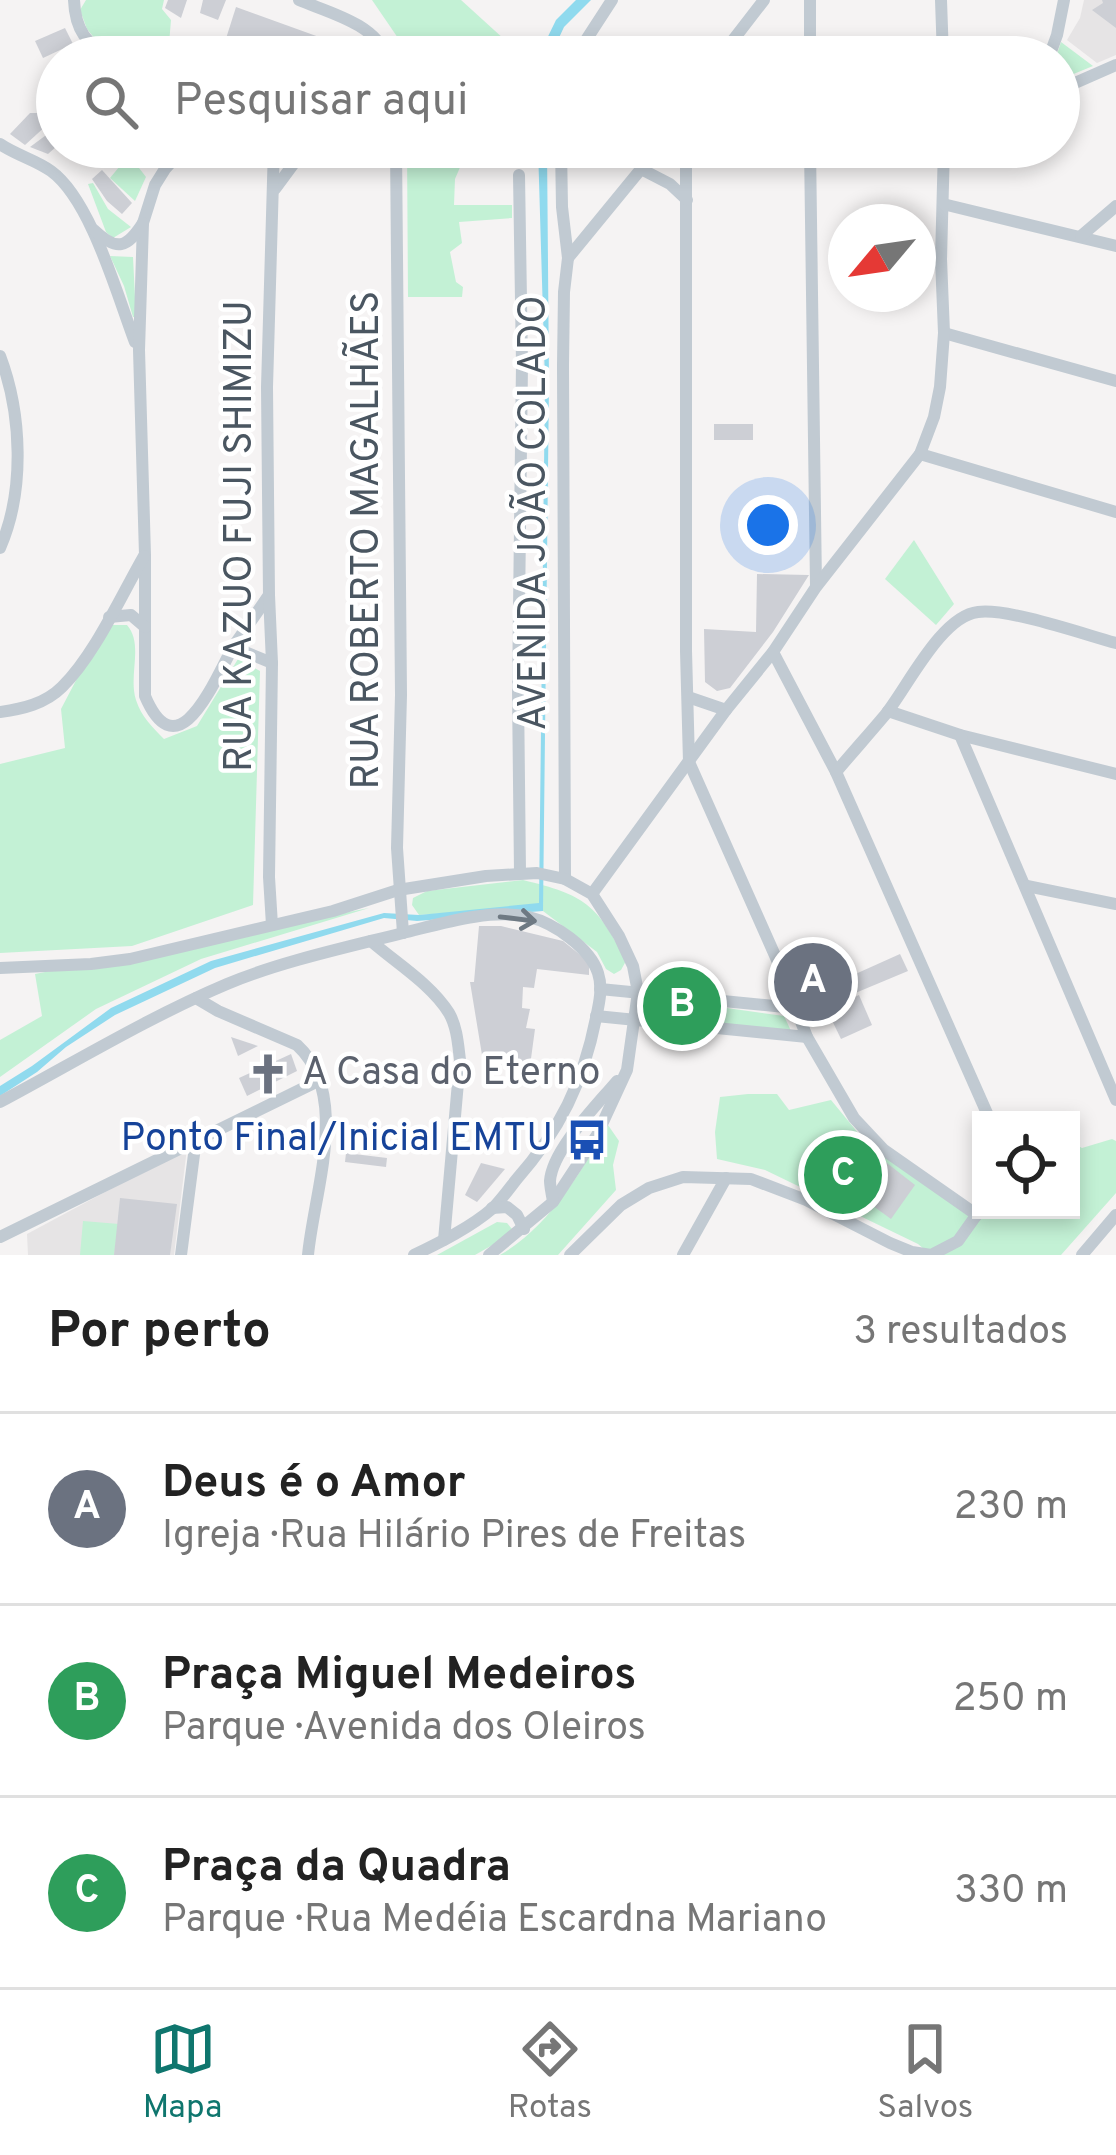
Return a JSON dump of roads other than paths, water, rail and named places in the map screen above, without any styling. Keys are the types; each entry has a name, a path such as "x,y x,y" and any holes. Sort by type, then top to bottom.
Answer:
{"street":[{"path":"74,0 83,36"},
{"path":"299,0 356,24 366,36"},
{"path":"588,36 612,0"},
{"path":"736,36 764,0"},
{"path":"810,0 810,36"},
{"path":"941,0 942,36"},
{"path":"1057,36 1064,0"},
{"path":"1080,81 1116,65"},
{"path":"0,144 36,162"},
{"path":"47,168 68,187 89,225 139,350"},
{"path":"168,168 155,185 143,223 139,350 145,696 161,723 170,726 192,717 200,708 268,595"},
{"name":"RUA KAZUO FUJI SHIMIZU","path":"272,925 267,387 274,168"},
{"path":"274,190 290,168"},
{"name":"RUA ROBERTO MAGALHÃES","path":"396,168 398,890 403,933"},
{"name":"AVENIDA JOÃO COLADO","path":"561,168 568,258 563,409 565,879"},
{"path":"687,168 689,762 807,1037 854,1118 916,1173 972,1208"},
{"path":"810,168 816,587"},
{"path":"592,895 816,587 920,454 937,402 944,333 944,168"},
{"path":"568,258 641,169 670,184 688,201"},
{"name":"AVENIDA JOÃO COLADO","path":"519,175 520,873"},
{"path":"944,204 1116,246"},
{"path":"1081,236 1116,206"},
{"path":"89,225 118,245 131,241 143,223"},
{"path":"944,333 1116,381"},
{"path":"0,356 17,433 15,492 0,548"},
{"path":"920,454 1116,512"},
{"path":"0,712 25,709 61,688 145,555"},
{"path":"836,772 888,711 936,642 975,611 1002,613 1116,643"},
{"path":"109,617 131,614 145,627"},
{"path":"233,647 272,663"},
{"path":"773,652 836,772 986,1111"},
{"path":"688,697 726,710"},
{"path":"888,711 960,735 1116,774"},
{"path":"960,735 1116,1100"},
{"path":"0,968 130,959 398,890 520,873 565,879 592,895 633,966 638,992 627,1070 597,1135 554,1202 488,1255"},
{"path":"1027,886 1116,904"},
{"path":"0,1102 226,984 403,933 484,916 528,917 574,942 598,973 600,989 586,1065 574,1095 532,1162 492,1208 414,1255"},
{"path":"371,941 433,994 448,1012 458,1039 444,1240"},
{"path":"226,984 223,998 233,1016"},
{"path":"600,989 795,1008"},
{"path":"196,998 297,1045 320,1079 326,1129 308,1255"},
{"path":"596,1016 807,1037"},
{"path":"0,1237 320,1079"},
{"path":"181,1255 196,1139"},
{"path":"570,1255 621,1205 683,1177 751,1179 912,1252 931,1255 966,1233 975,1219"},
{"path":"683,1255 726,1178"},
{"path":"492,1208 506,1207 524,1228"},
{"path":"1082,1255 1116,1215"}],"water":[{"path":"576,0 591,0 560,36 548,36 556,20"},
{"path":"539,168 547,168 549,382 543,911 417,921 384,918 215,968 115,1015 0,1096 0,1086 111,1008 211,961 384,913 419,915 539,903 545,382"}],"place":[{"name":"Deus é o Amor","path":"813,982"},
{"name":"Praça Miguel Medeiros","path":"682,1006"},
{"name":"A Casa do Eterno","path":"268,1074"},
{"name":"Ponto Final/Inicial EMTU","path":"587,1140"},
{"name":"Praça da Quadra","path":"843,1175"}]}
